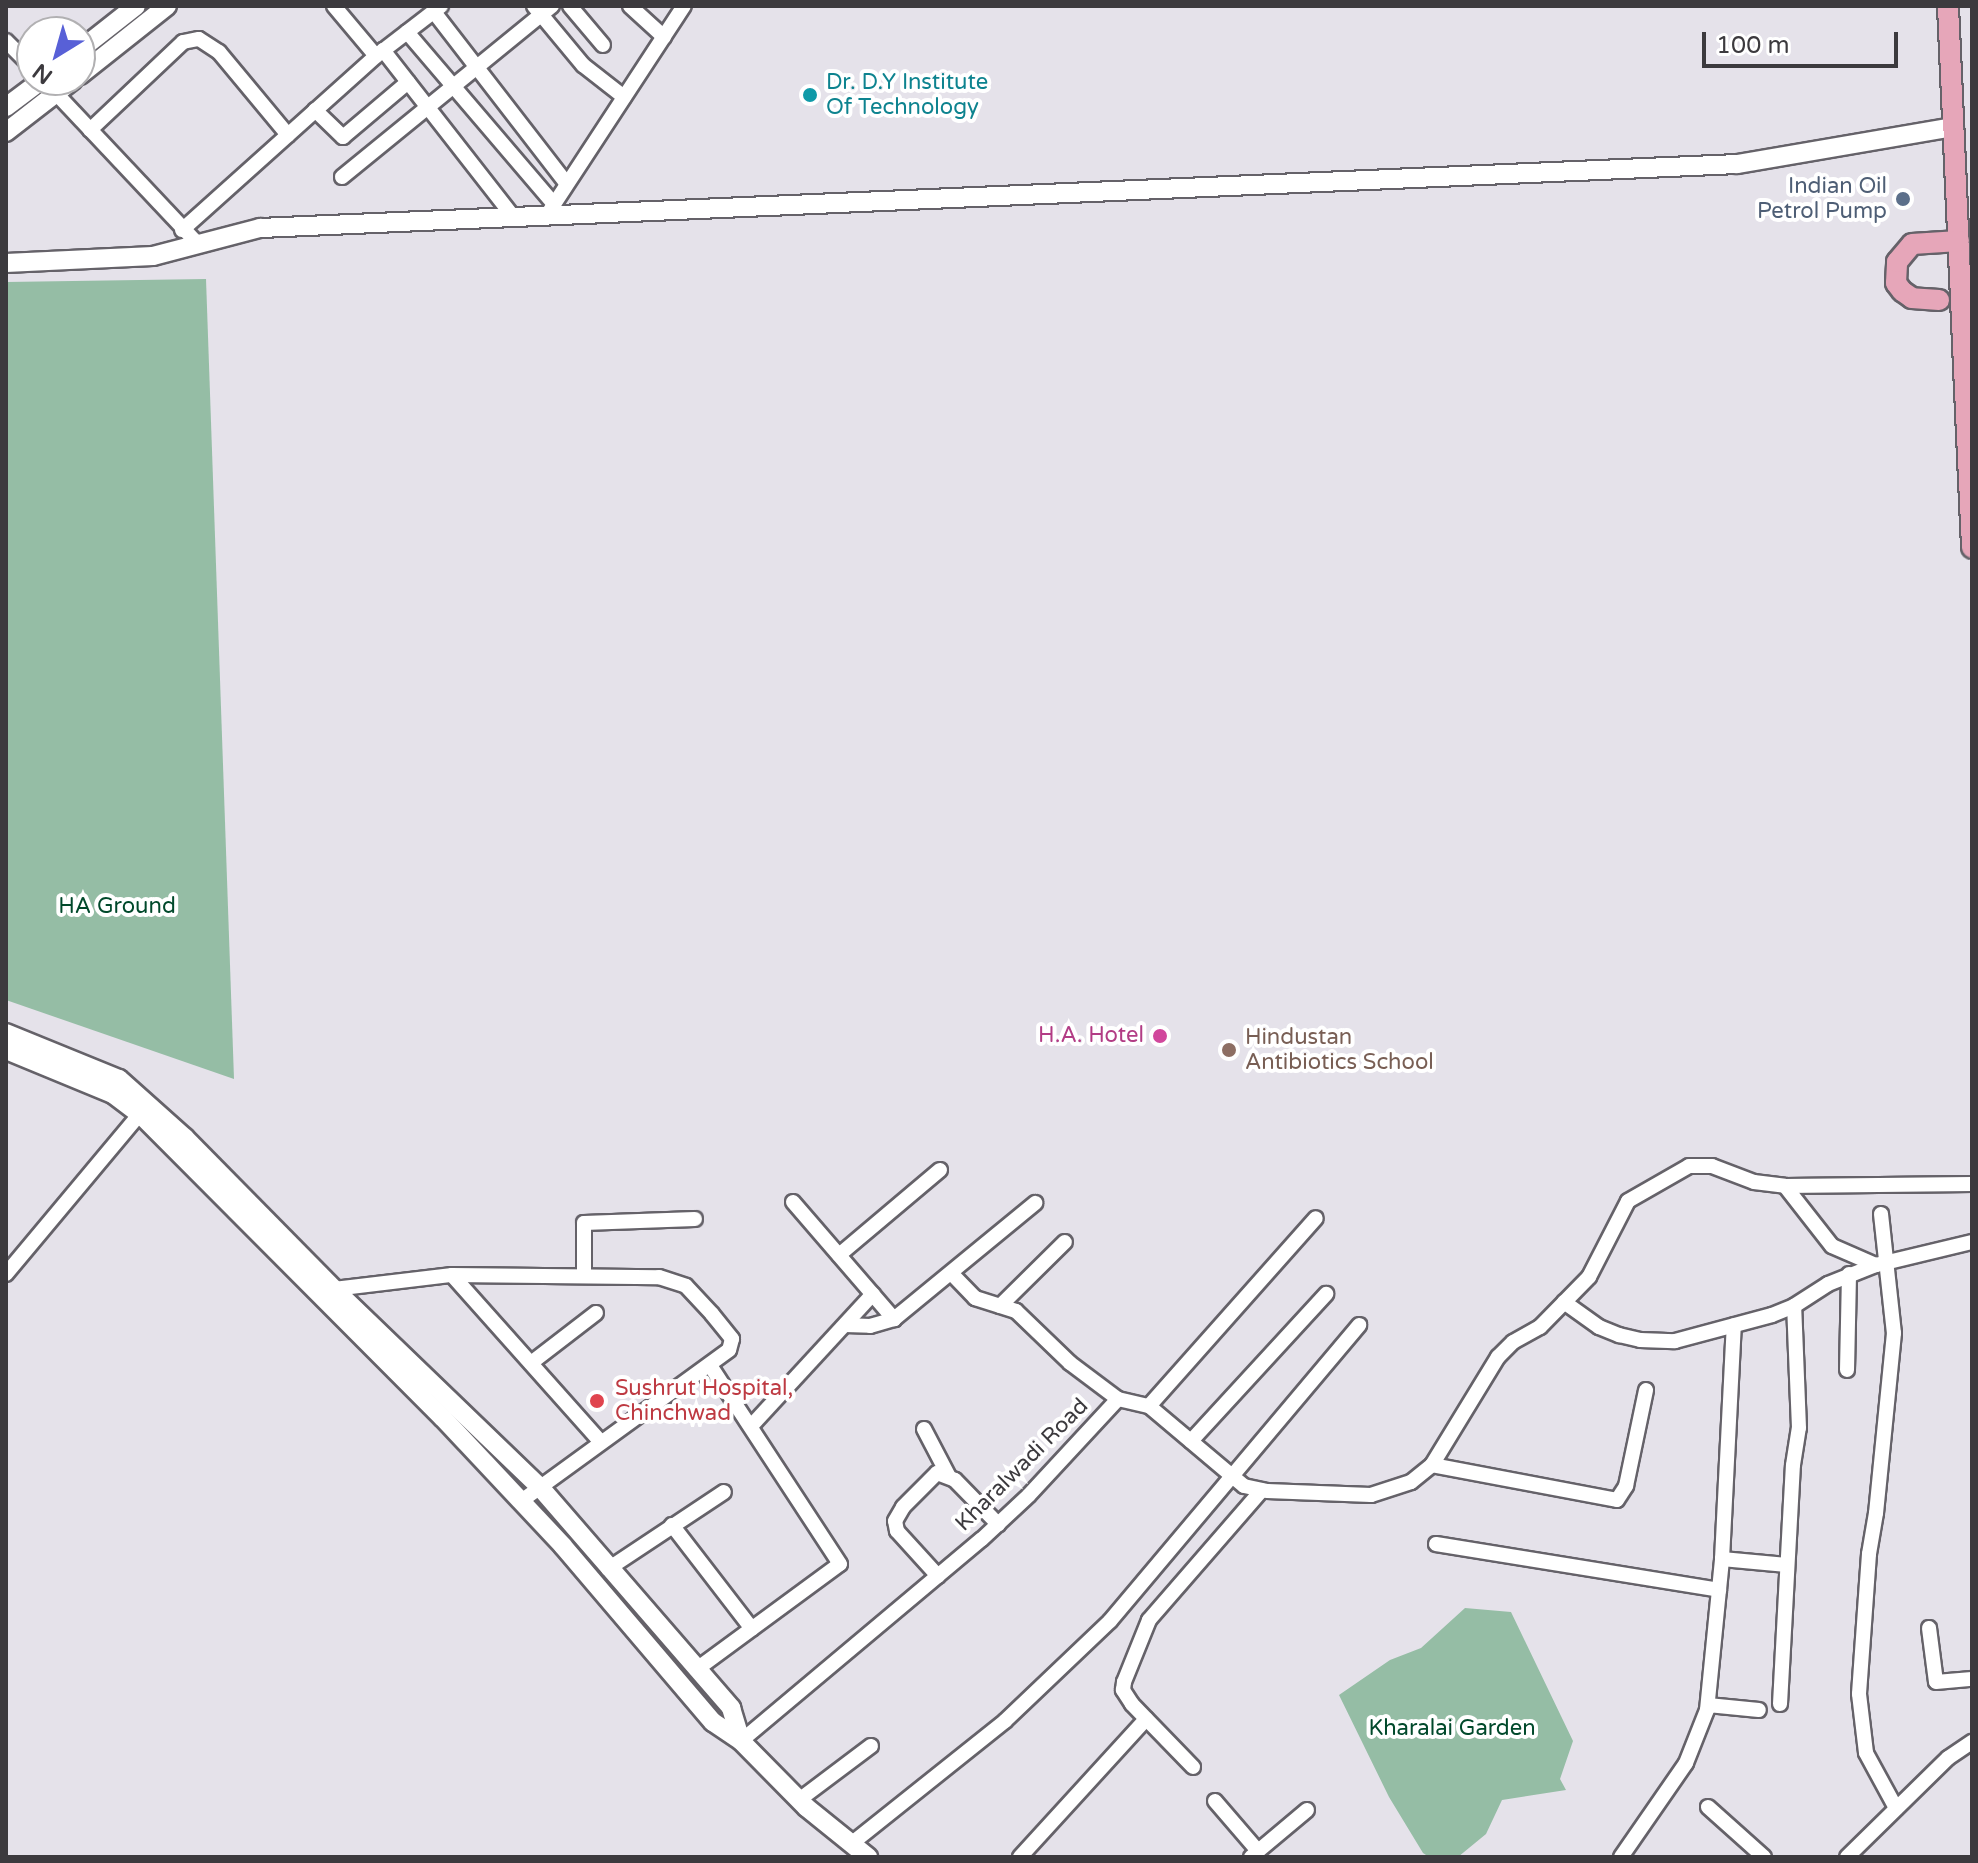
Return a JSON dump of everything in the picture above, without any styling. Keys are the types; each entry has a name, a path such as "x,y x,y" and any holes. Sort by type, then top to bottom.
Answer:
{"main road":[{"path":"1948,6 1972,547"},
{"path":"1939,300 1912,298 1902,291 1896,283 1897,262 1912,244 1959,241"}],"street":[{"path":"96,37 136,6"},
{"path":"96,62 167,6"},
{"path":"334,6 408,82 512,215"},
{"path":"570,6 603,45"},
{"path":"630,6 664,37"},
{"path":"550,210 684,6"},
{"path":"182,230 380,53 438,9 476,66 566,183"},
{"path":"342,177 542,9 583,65 624,97"},
{"path":"407,32 550,210"},
{"path":"90,130 183,42 199,39 219,52 288,135"},
{"path":"315,110 343,137 408,82"},
{"path":"6,107 26,96"},
{"path":"6,132 38,96"},
{"path":"59,96 199,245"},
{"path":"6,263 153,256 260,228 512,215 550,210 1737,164 1954,127"},
{"path":"6,1033 119,1079 144,1109 329,1293 539,1486 731,1708 741,1741"},
{"path":"6,1050 144,1109"},
{"path":"6,1274 144,1109"},
{"name":"Kharalwadi Road","path":"741,1741 998,1524 1118,1399 1149,1406 1244,1486 1262,1490 1371,1495 1411,1482 1432,1465 1498,1357 1513,1342 1540,1327 1589,1277 1628,1201 1689,1166 1712,1166 1754,1182 1785,1186 1972,1184"},
{"path":"839,1255 940,1170"},
{"path":"1785,1186 1832,1246 1881,1263"},
{"path":"793,1202 894,1319"},
{"path":"845,1325 870,1326 894,1319 1035,1203"},
{"path":"1881,1214 1881,1263 1894,1333 1869,1554 1859,1694 1866,1753 1896,1808"},
{"path":"1149,1406 1316,1218"},
{"path":"584,1276 584,1223 695,1219"},
{"path":"1000,1306 1065,1242"},
{"path":"1564,1302 1599,1327 1640,1340 1675,1341 1794,1306 1849,1274 1881,1263 1972,1242"},
{"path":"951,1273 975,1298 1016,1311 1070,1363 1118,1399"},
{"path":"1847,1370 1849,1274"},
{"path":"329,1293 452,1275 667,1278 686,1286 732,1339 729,1350 521,1501"},
{"path":"452,1275 600,1441"},
{"path":"329,1293 521,1501 713,1722 741,1741 799,1800 868,1857"},
{"path":"752,1425 873,1294"},
{"path":"1191,1441 1326,1294"},
{"path":"1780,1704 1787,1565 1799,1428 1794,1306"},
{"path":"531,1363 596,1313"},
{"path":"851,1844 1005,1721 1140,1587 1359,1325"},
{"path":"1621,1857 1686,1763 1708,1705 1722,1559 1734,1325"},
{"path":"697,1669 840,1564 710,1365"},
{"path":"1432,1465 1617,1500 1626,1486 1646,1390"},
{"path":"924,1429 948,1475 998,1524"},
{"path":"938,1576 897,1531 895,1521 903,1507 937,1473 948,1475"},
{"path":"1193,1767 1146,1719 1123,1690 1141,1632 1173,1589 1262,1490"},
{"path":"608,1569 724,1492"},
{"path":"672,1525 752,1629"},
{"path":"1436,1544 1719,1590"},
{"path":"1722,1559 1787,1565"},
{"path":"1929,1628 1936,1682 1972,1679"},
{"path":"1708,1705 1759,1710"},
{"path":"1020,1857 1146,1719"},
{"path":"1847,1857 1948,1758 1972,1742"},
{"path":"799,1800 871,1746"},
{"path":"1215,1801 1255,1854 1307,1810"},
{"path":"1708,1807 1764,1857"}],"green space":[{"name":"HA Ground","path":"206,279 234,1079 6,1000 6,282"},
{"name":"Kharalai Garden","path":"1465,1608 1511,1612 1573,1741 1560,1779 1566,1790 1502,1800 1486,1834 1458,1857 1429,1857 1423,1853 1389,1797 1339,1695 1390,1660 1421,1648"}],"place":[{"name":"Dr. D.Y Institute Of Technology","path":"810,95"},
{"name":"Indian Oil Petrol Pump","path":"1903,199"},
{"name":"H.A. Hotel","path":"1160,1036"},
{"name":"Hindustan Antibiotics School","path":"1229,1050"},
{"name":"Sushrut Hospital, Chinchwad","path":"597,1401"}]}
